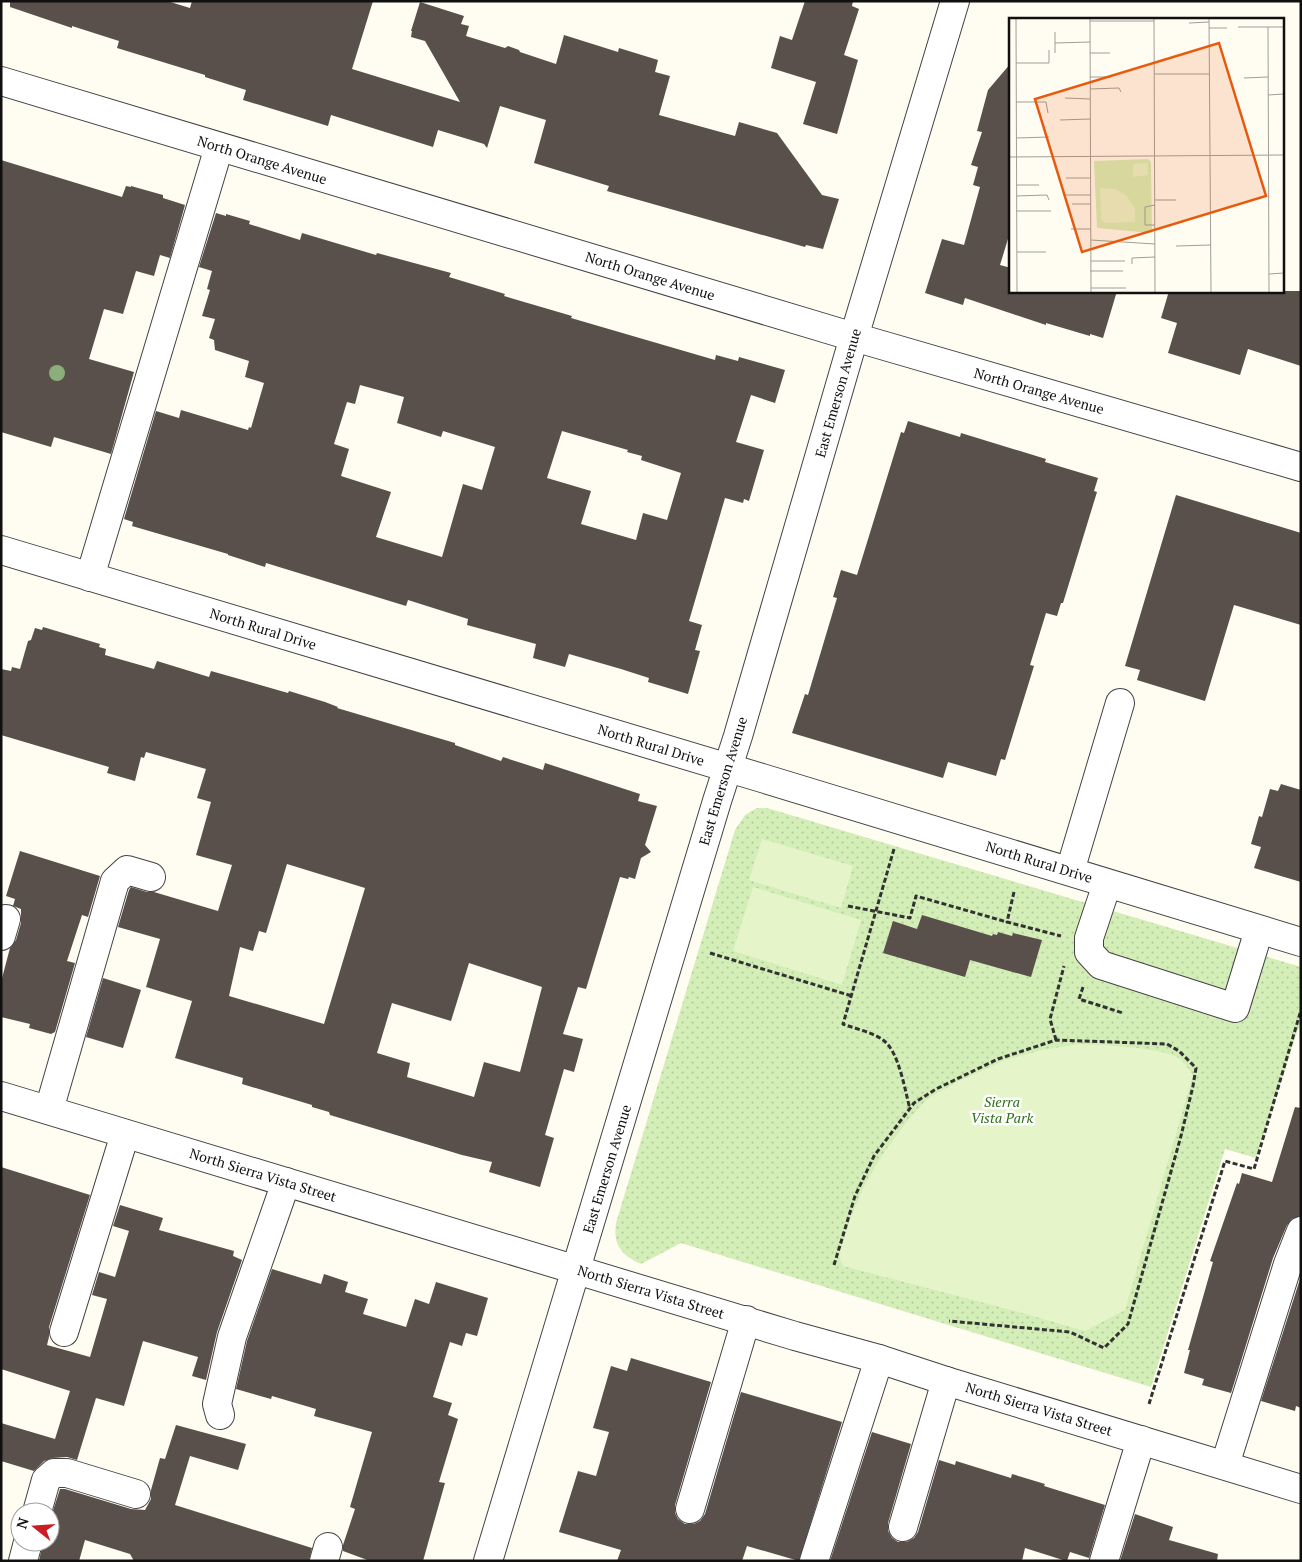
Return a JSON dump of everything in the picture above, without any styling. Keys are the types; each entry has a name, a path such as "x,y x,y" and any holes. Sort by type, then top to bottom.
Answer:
{"street":[{"name":"East Emerson Avenue","path":"488,1561 738,736 854,337 956,1"},
{"name":"North Orange Avenue","path":"1,81 854,337 1301,467"},
{"path":"90,577 219,146"},
{"name":"North Rural Drive","path":"1,550 1301,942"},
{"path":"1070,871 1120,703"},
{"path":"50,1110 115,881 127,870 151,877"},
{"path":"1107,884 1089,938 1089,952 1101,964 1235,1008 1259,930"},
{"name":"North Sierra Vista Street","path":"1,1096 576,1270 879,1358 946,1381 1301,1489"},
{"path":"64,1332 125,1134"},
{"path":"220,1415 217,1404 232,1337 286,1182"},
{"path":"1225,1465 1288,1264 1301,1231"},
{"path":"690,1509 746,1320"},
{"path":"814,1561 879,1358"},
{"path":"903,1527 946,1381"},
{"path":"1104,1561 1141,1440"},
{"path":"40,1502 46,1480 54,1473 67,1474 136,1494"}],"path":[{"path":"895,848 843,1024 872,1034 885,1041 894,1053 910,1110"},
{"path":"1010,906 1014,892"},
{"path":"848,906 910,918 916,896 1006,922"},
{"path":"710,953 852,996"},
{"path":"1056,1040 1050,1019 1065,961"},
{"path":"1149,1404 1225,1161 1254,1169 1301,1010"},
{"path":"834,1265 855,1196 874,1156 914,1104 936,1089 998,1059 1056,1040 1167,1044 1179,1051 1196,1068 1193,1086 1181,1136 1128,1324 1104,1348 1070,1332 949,1321"}],"green space":[{"name":"Sierra Vista Park","path":"757,808 767,808 1301,967 1301,1020 1256,1158 1225,1149 1151,1387 681,1243 641,1264 628,1257 620,1248 615,1231 616,1223 735,830 745,815"},
{"path":"762,839 853,866 841,908 749,880"},
{"path":"753,887 861,920 842,985 733,951"},
{"path":"1079,1044 1132,1047 1161,1052 1180,1059 1193,1075 1125,1310 1085,1331 843,1266 839,1257 850,1219 866,1182 885,1151 908,1120 927,1099 957,1082 1005,1060 1042,1050"}],"building":[{"path":"10,1 167,1 190,8 192,1 373,1 352,69 460,102 425,41 411,37 420,2 464,16 461,24 469,26 466,36 505,48 508,46 556,64 564,35 618,52 619,48 658,60 655,72 670,76 659,115 735,136 739,122 777,133 822,195 839,199 823,249 806,245 805,247 607,191 609,186 534,163 546,120 500,106 487,148 484,144 438,130 433,147 331,115 328,126 243,100 246,90 205,77 205,75 117,48 119,41 72,26 72,28 10,7"},
{"path":"805,1 853,1 852,6 859,9 844,55 858,60 837,134 803,124 816,82 771,68 780,36 792,40"},
{"path":"1009,65 1009,236 1000,265 1009,267 1009,292 1117,292 1103,338 1046,323 1046,325 965,298 963,305 925,293 942,239 964,245 980,187 973,185 978,167 971,165 982,132 977,131 988,90"},
{"path":"1,160 122,197 126,186 131,186 163,195 163,198 185,205 170,258 160,255 154,276 136,271 123,314 104,309 89,359 134,372 111,454 54,437 51,447 1,432"},
{"path":"216,213 226,216 226,214 250,221 249,224 300,240 302,233 376,255 377,253 451,273 449,277 505,294 504,296 572,316 571,318 715,360 716,355 738,361 739,357 785,370 775,403 751,395 736,442 764,450 749,501 744,499 743,503 725,498 689,621 702,625 695,650 700,651 688,694 648,682 649,678 569,654 565,667 533,658 536,644 467,625 468,619 408,600 406,606 266,563 265,567 228,554 132,526 133,522 124,519 156,411 179,418 181,410 248,430 249,427 251,428 264,383 245,377 249,361 215,350 214,340 209,338 215,319 202,316 210,290 207,289 212,271 199,267","holes":["360,385 404,397 397,423 441,437 443,431 495,447 482,490 463,484 442,557 376,537 391,492 341,476 349,449 334,444 347,402 355,404","562,431 628,450 627,452 642,456 641,460 681,473 667,520 643,513 636,540 581,524 591,491 547,478"]},
{"path":"1301,291 1301,366 1248,349 1240,375 1168,353 1177,323 1161,318 1169,292"},
{"path":"908,421 960,437 961,433 1046,459 1045,462 1098,478 1094,491 1097,492 1063,603 1061,603 1057,616 1046,613 1030,665 1034,666 1005,760 1001,759 996,776 948,762 943,778 792,733 805,694 808,695 837,598 833,597 841,570 857,575 901,432 904,433"},
{"path":"1176,495 1301,533 1301,625 1234,605 1205,701 1137,680 1140,670 1125,666"},
{"path":"43,627 100,644 99,647 106,649 105,655 154,669 157,661 209,677 211,671 288,693 289,691 325,702 337,708 455,743 455,745 501,761 503,757 543,770 545,763 640,794 638,801 657,806 645,845 651,852 641,858 635,879 620,877 586,989 578,987 563,1034 583,1039 574,1072 564,1069 545,1135 554,1138 540,1187 489,1172 492,1162 462,1155 330,1115 329,1112 312,1107 312,1105 242,1084 243,1078 175,1058 192,1001 146,987 160,939 118,927 131,887 218,911 232,865 196,855 211,802 197,798 206,769 146,752 144,758 141,757 135,781 107,773 109,767 1,735 1,669 11,671 12,667 20,669 28,641 31,640 35,628 42,630","holes":["287,864 365,888 324,1024 229,996 240,947 253,951 259,931 266,933","469,963 542,987 520,1072 484,1062 474,1097 407,1077 410,1063 377,1053 392,1003 451,1021"]},
{"path":"1281,784 1301,790 1301,882 1254,868 1261,847 1251,844 1259,816 1262,817 1270,789 1278,791"},
{"path":"20,851 100,876 88,917 82,915 67,961 75,963 55,1032 51,1034 29,1028 30,1024 1,1017 1,982 10,948 16,940 21,923 21,909 13,906 15,899 6,896"},
{"path":"922,915 992,936 993,934 997,935 998,932 1012,936 1013,933 1042,940 1031,977 970,960 965,977 883,953 893,921 917,929"},
{"path":"103,978 141,990 123,1048 86,1037"},
{"path":"1295,1107 1301,1108 1301,1216 1292,1219 1287,1225 1273,1258 1231,1393 1202,1385 1204,1379 1184,1373 1190,1350 1188,1350 1213,1262 1210,1261 1242,1173 1272,1182"},
{"path":"1,1167 90,1195 49,1327 47,1345 90,1357 107,1299 92,1295 99,1272 115,1277 129,1231 113,1226 120,1205 163,1218 159,1230 234,1251 233,1256 242,1260 217,1332 206,1380 192,1376 198,1357 143,1341 124,1406 96,1398 77,1460 67,1457 53,1458 44,1461 34,1471 1,1461 1,1423 55,1439 70,1391 1,1369"},
{"path":"272,1269 321,1284 324,1274 348,1282 345,1292 368,1299 363,1314 406,1327 415,1299 429,1304 436,1282 488,1298 477,1336 466,1333 462,1346 450,1342 433,1397 452,1403 448,1415 458,1419 439,1482 445,1483 423,1561 370,1561 343,1551 343,1545 355,1509 350,1507 372,1432 314,1416 316,1409 272,1396 271,1399 236,1389 247,1341"},
{"path":"1301,1276 1301,1408 1296,1406 1295,1411 1261,1401"},
{"path":"631,1358 711,1382 675,1505 675,1513 678,1519 685,1524 694,1524 700,1521 705,1514 741,1392 842,1422 799,1561 747,1546 742,1561 617,1561 621,1550 559,1532 578,1471 596,1476 609,1432 593,1428 611,1366 627,1371"},
{"path":"176,1425 246,1444 238,1470 190,1456 175,1505 312,1548 309,1561 134,1561 130,1554 85,1540 79,1561 39,1561 41,1552 60,1552 60,1502 56,1502 60,1489 131,1509 145,1510 151,1499 151,1490 160,1458 165,1459"},
{"path":"872,1432 911,1444 888,1523 888,1531 892,1538 898,1542 907,1542 914,1538 918,1532 939,1460 955,1465 956,1461 1011,1478 1012,1474 1105,1505 1089,1558 1070,1552 1066,1561 1025,1548 1022,1561 830,1561"},
{"path":"1135,1514 1173,1527 1169,1540 1218,1554 1217,1561 1120,1561"}]}
